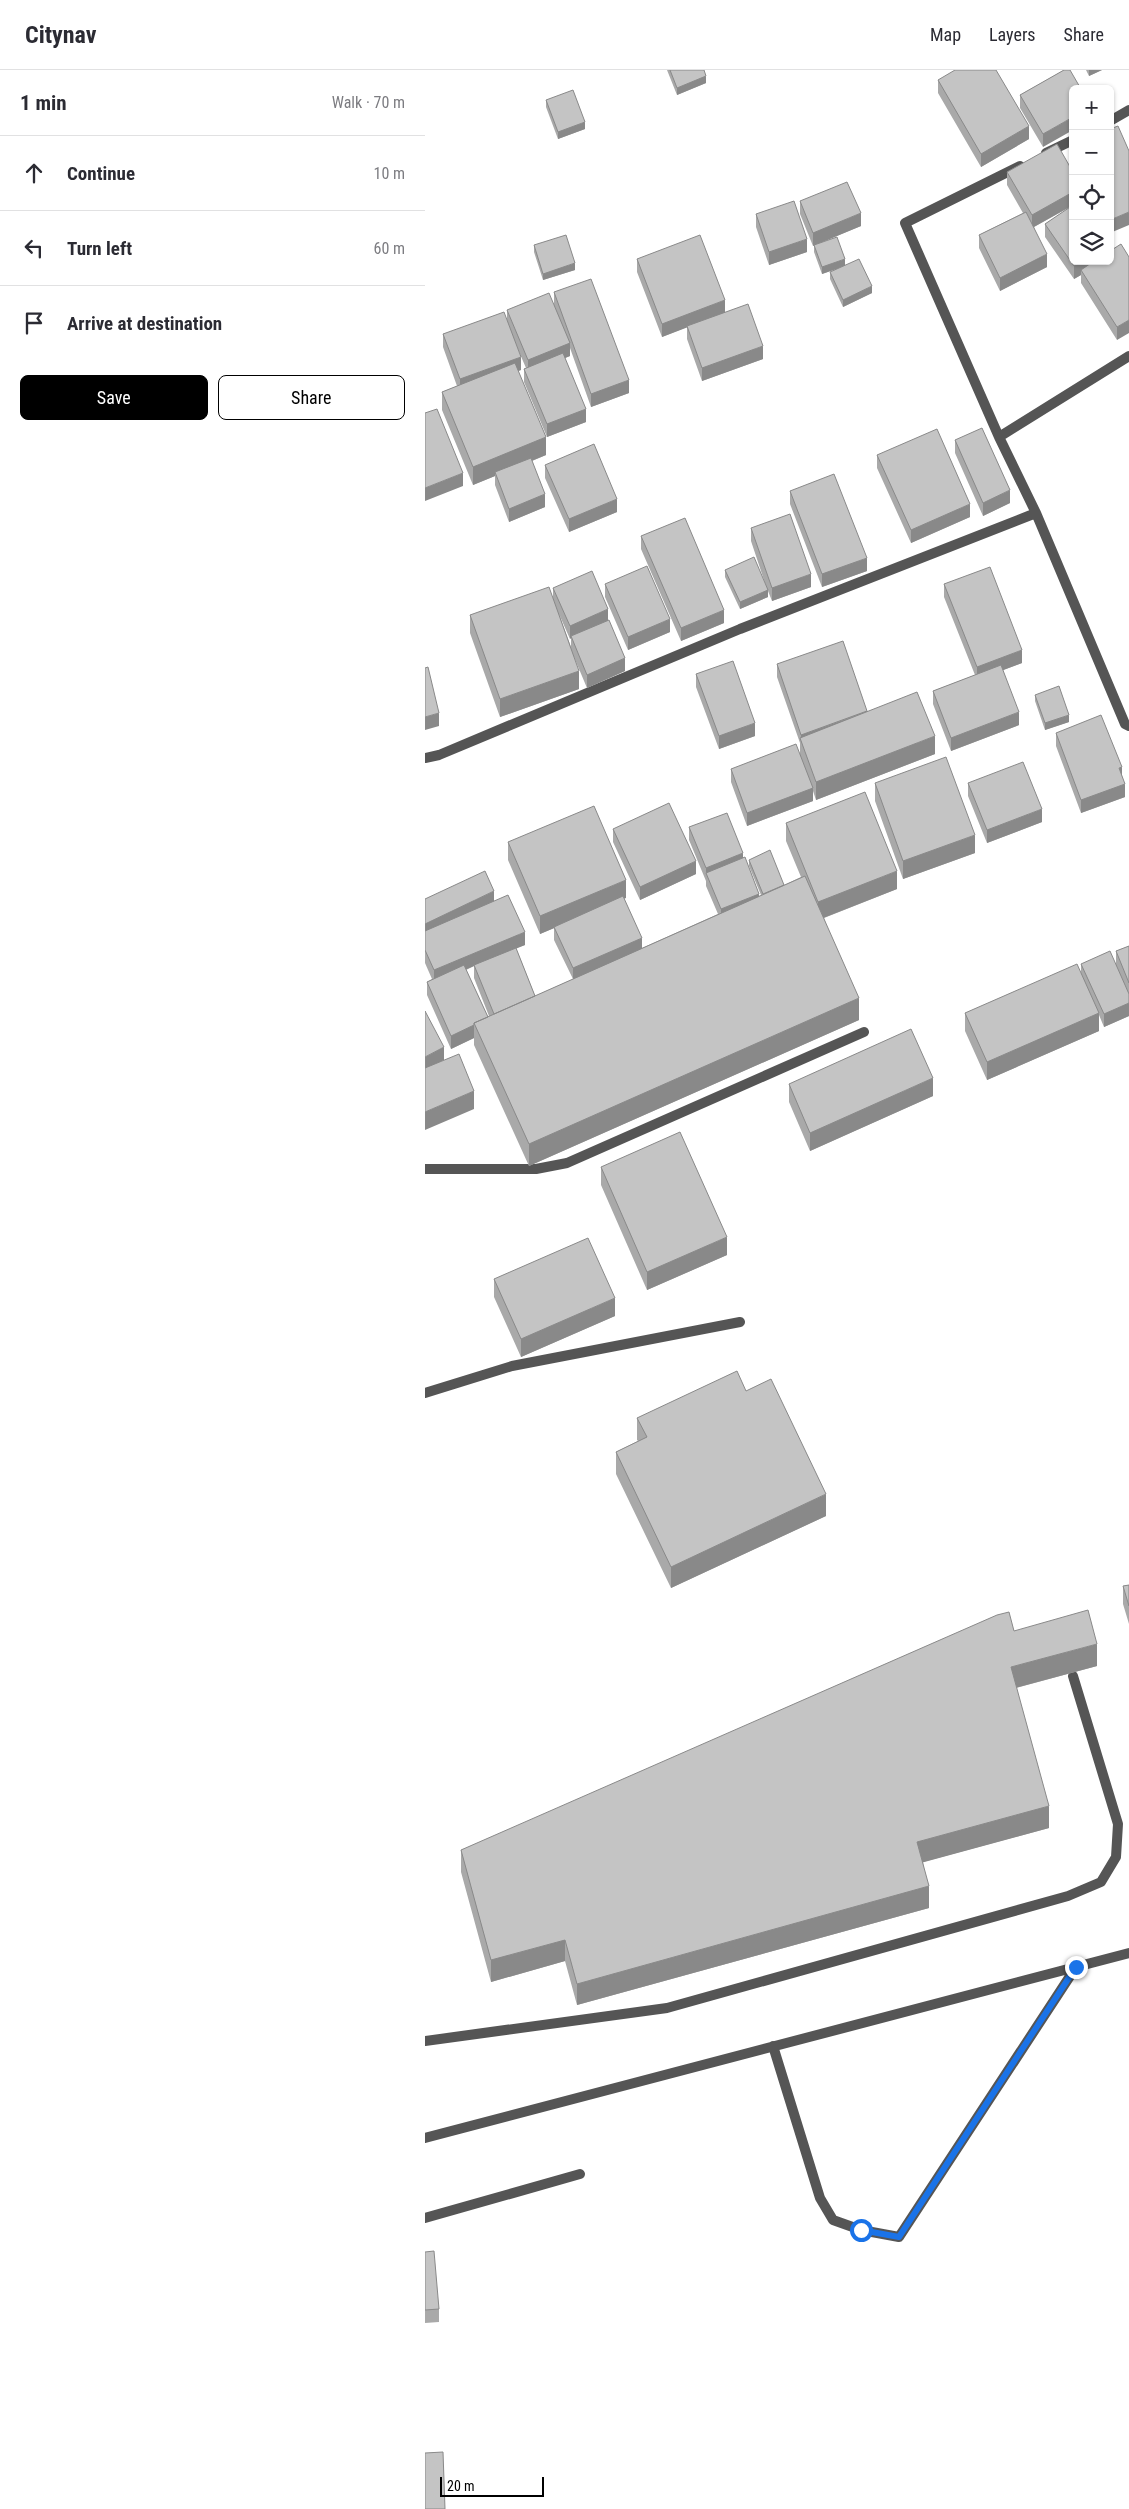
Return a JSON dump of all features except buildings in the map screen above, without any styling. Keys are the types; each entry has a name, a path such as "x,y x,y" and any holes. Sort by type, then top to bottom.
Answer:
{"street":[{"path":"1114,119 1129,110"},
{"path":"1069,142 905,223 999,437 1036,513 1125,724 1129,726"},
{"path":"999,437 1129,356"},
{"path":"425,758 439,755 739,629 1036,513"},
{"path":"425,1169 536,1169 567,1163 864,1032"},
{"path":"425,1393 511,1366 739,1322"},
{"path":"425,2041 667,2008 1068,1896 1101,1882 1116,1857 1118,1824 1073,1676"},
{"path":"425,2138 1129,1953"},
{"path":"773,2046 820,2198 833,2220 861,2230 899,2237 1076,1967"},
{"path":"425,2218 580,2174"}],"route":[{"path":"861,2230 899,2237 1076,1967"}]}
